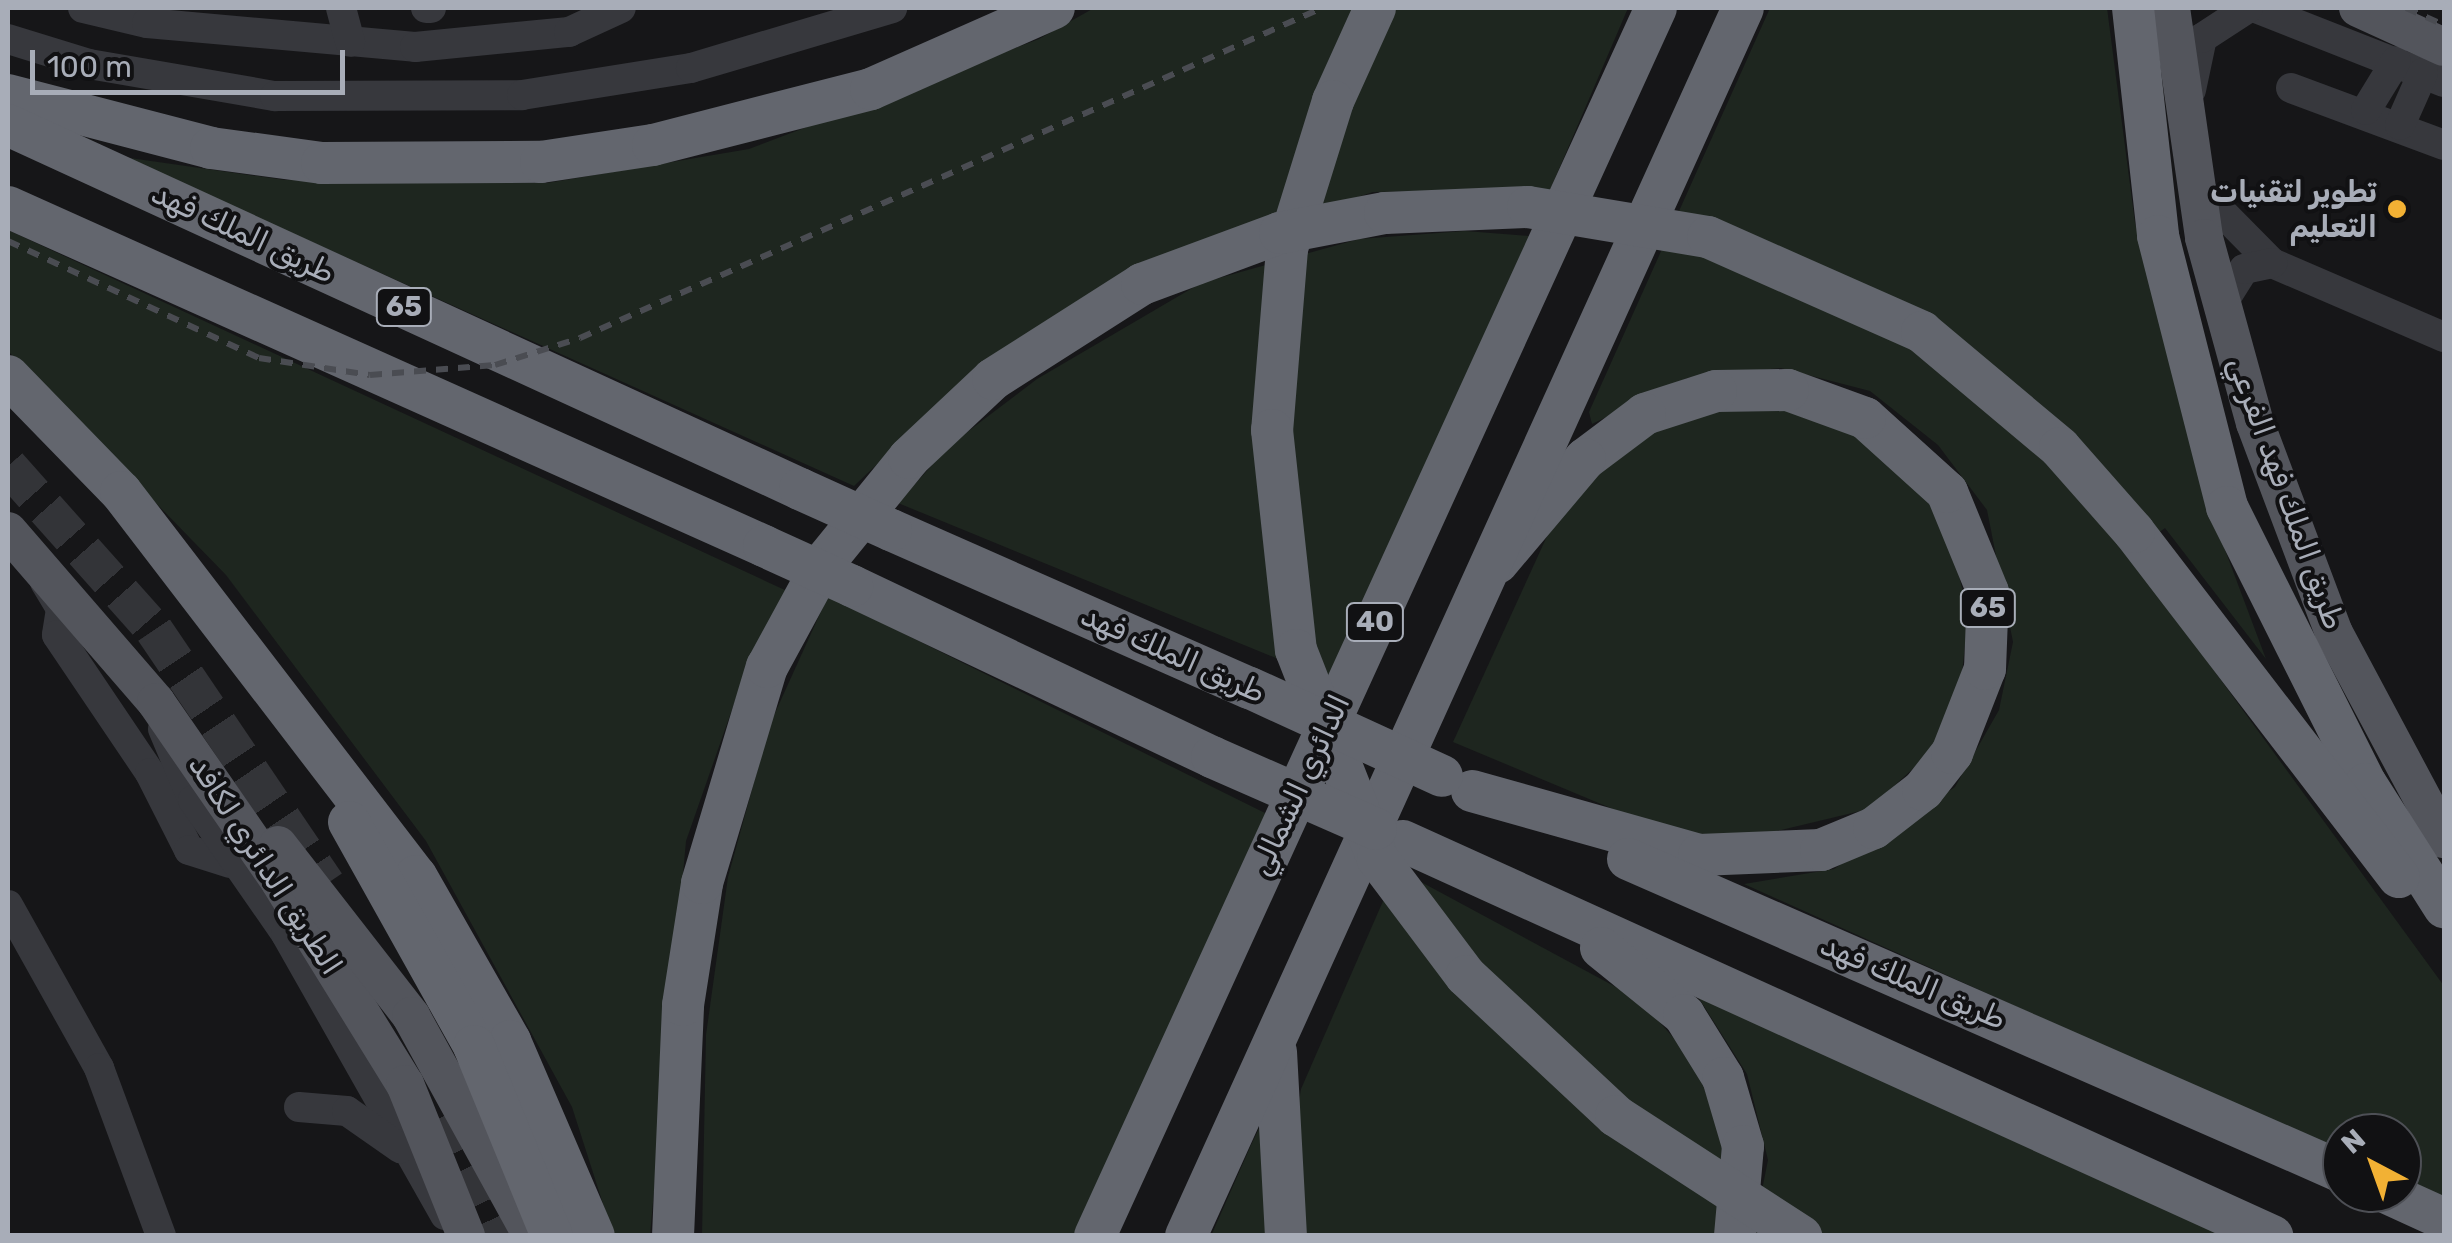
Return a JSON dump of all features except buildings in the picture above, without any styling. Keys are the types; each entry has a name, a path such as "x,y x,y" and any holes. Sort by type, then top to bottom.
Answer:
{"highway":[{"path":"8,94 210,148 322,163 412,170 541,162 653,145 871,89 1054,8"},
{"path":"1375,8 1333,101 1287,250 1272,430 1296,650 1378,859 1466,976 1616,1116 1801,1236"},
{"name":"الدائري الشمالي","path":"1094,1236 1656,8"},
{"path":"1186,1236 1497,563 1743,8"},
{"path":"2133,8 2158,236 2227,507 2366,784 2444,907"},
{"name":"طريق الملك فهد","path":"8,125 800,489 1457,784 2322,1163"},
{"name":"65","path":"8,207 852,586 1212,756 1532,897"},
{"path":"673,1236 683,1005 702,883 767,667 823,564 909,458 993,379 1142,284 1280,232 1403,212 1581,212 1708,236 1922,332 2060,448 2134,532 2329,796 2444,930"},
{"path":"8,376 122,492 416,876 510,1041 594,1236"},
{"name":"65","path":"1457,784 1699,855 1821,850 1874,828 1923,790 1952,753 1985,669 1988,592 1947,492 1877,426 1788,390 1716,391 1644,414 1585,459 1497,563"},
{"path":"331,764 342,810 526,1156 552,1236"},
{"path":"1532,897 1684,1015 1723,1078 1743,1146 1734,1236"},
{"path":"1532,897 2272,1236"},
{"path":"1276,1035 1286,1236"}],"main road":[{"name":"طريق الملك فهد الفرعي","path":"2171,8 2192,175 2255,423 2334,633 2444,839"},
{"path":"2358,8 2427,66"},
{"name":"الطريق الدائري لكافد","path":"16,540 156,702 405,1084 466,1236"},
{"path":"156,702 400,1002 532,1236"}],"street":[{"path":"84,8 415,47 569,32 621,8"},
{"path":"341,8 350,42"},
{"path":"8,39 145,76 275,96 463,97 691,68 892,8"},
{"path":"2248,8 2226,16 2196,52 2192,175 2272,263 2444,337"},
{"path":"2256,8 2427,66"},
{"path":"2278,8 2330,33"},
{"path":"2366,110 2427,66"},
{"path":"2400,124 2427,66"},
{"path":"2291,88 2366,110 2444,146"},
{"path":"2222,304 2244,269 2272,263"},
{"path":"2400,316 2444,349"},
{"path":"16,540 62,609 56,635 150,773 189,850 230,863"},
{"path":"156,702 179,770 230,863 286,934 400,1148 455,1236"},
{"path":"8,905 99,1068 161,1236"},
{"path":"300,1106 347,1112 400,1148"}],"shaded area":[{"path":"1094,8 1628,8 1550,190 1373,192 1132,271 943,402 854,486 123,157 285,180 547,183 749,149 1039,39"},
{"path":"1770,8 2107,8 2135,223 2201,486 2266,659 2165,528 2129,554 2444,986 2444,1198 2422,1188 2422,1113 2322,1113 2322,1144 1744,884 1834,869 1955,787 1999,710 2013,642 1987,510 1938,445 1870,391 1781,368 1687,378 1592,424 1589,412"},
{"path":"8,230 787,591 743,678 686,841 650,1235 613,1235 572,1107 426,841 226,575 8,351"},
{"path":"1465,231 1529,236 1332,681 898,503 950,445 1037,379 1201,283 1359,239"},
{"path":"1736,403 1823,416 1906,469 1949,534 1968,613 1962,674 1931,752 1869,809 1731,842 1668,832 1453,742 1548,534 1596,468 1674,420"},
{"path":"828,596 1267,814 1078,1235 702,1236 706,1035 728,877 770,724"},
{"path":"1397,869 1640,1000 1694,1061 1723,1139 1715,1235 1303,1235 1287,1178 1301,1089"},
{"path":"1693,989 2244,1235 1753,1235 1768,1160 1747,1074"},
{"path":"1266,1114 1266,1235 1211,1236 1251,1145"}],"tunnel":[{"path":"8,466 154,630 326,884"},
{"path":"446,1115 503,1236"}],"railway":[{"path":"8,241 259,358 370,375 495,365 580,338 1322,8"},
{"path":"2406,8 2444,25"}],"place":[{"name":"تطوير لتقنيات التعليم","path":"2397,209"}]}
